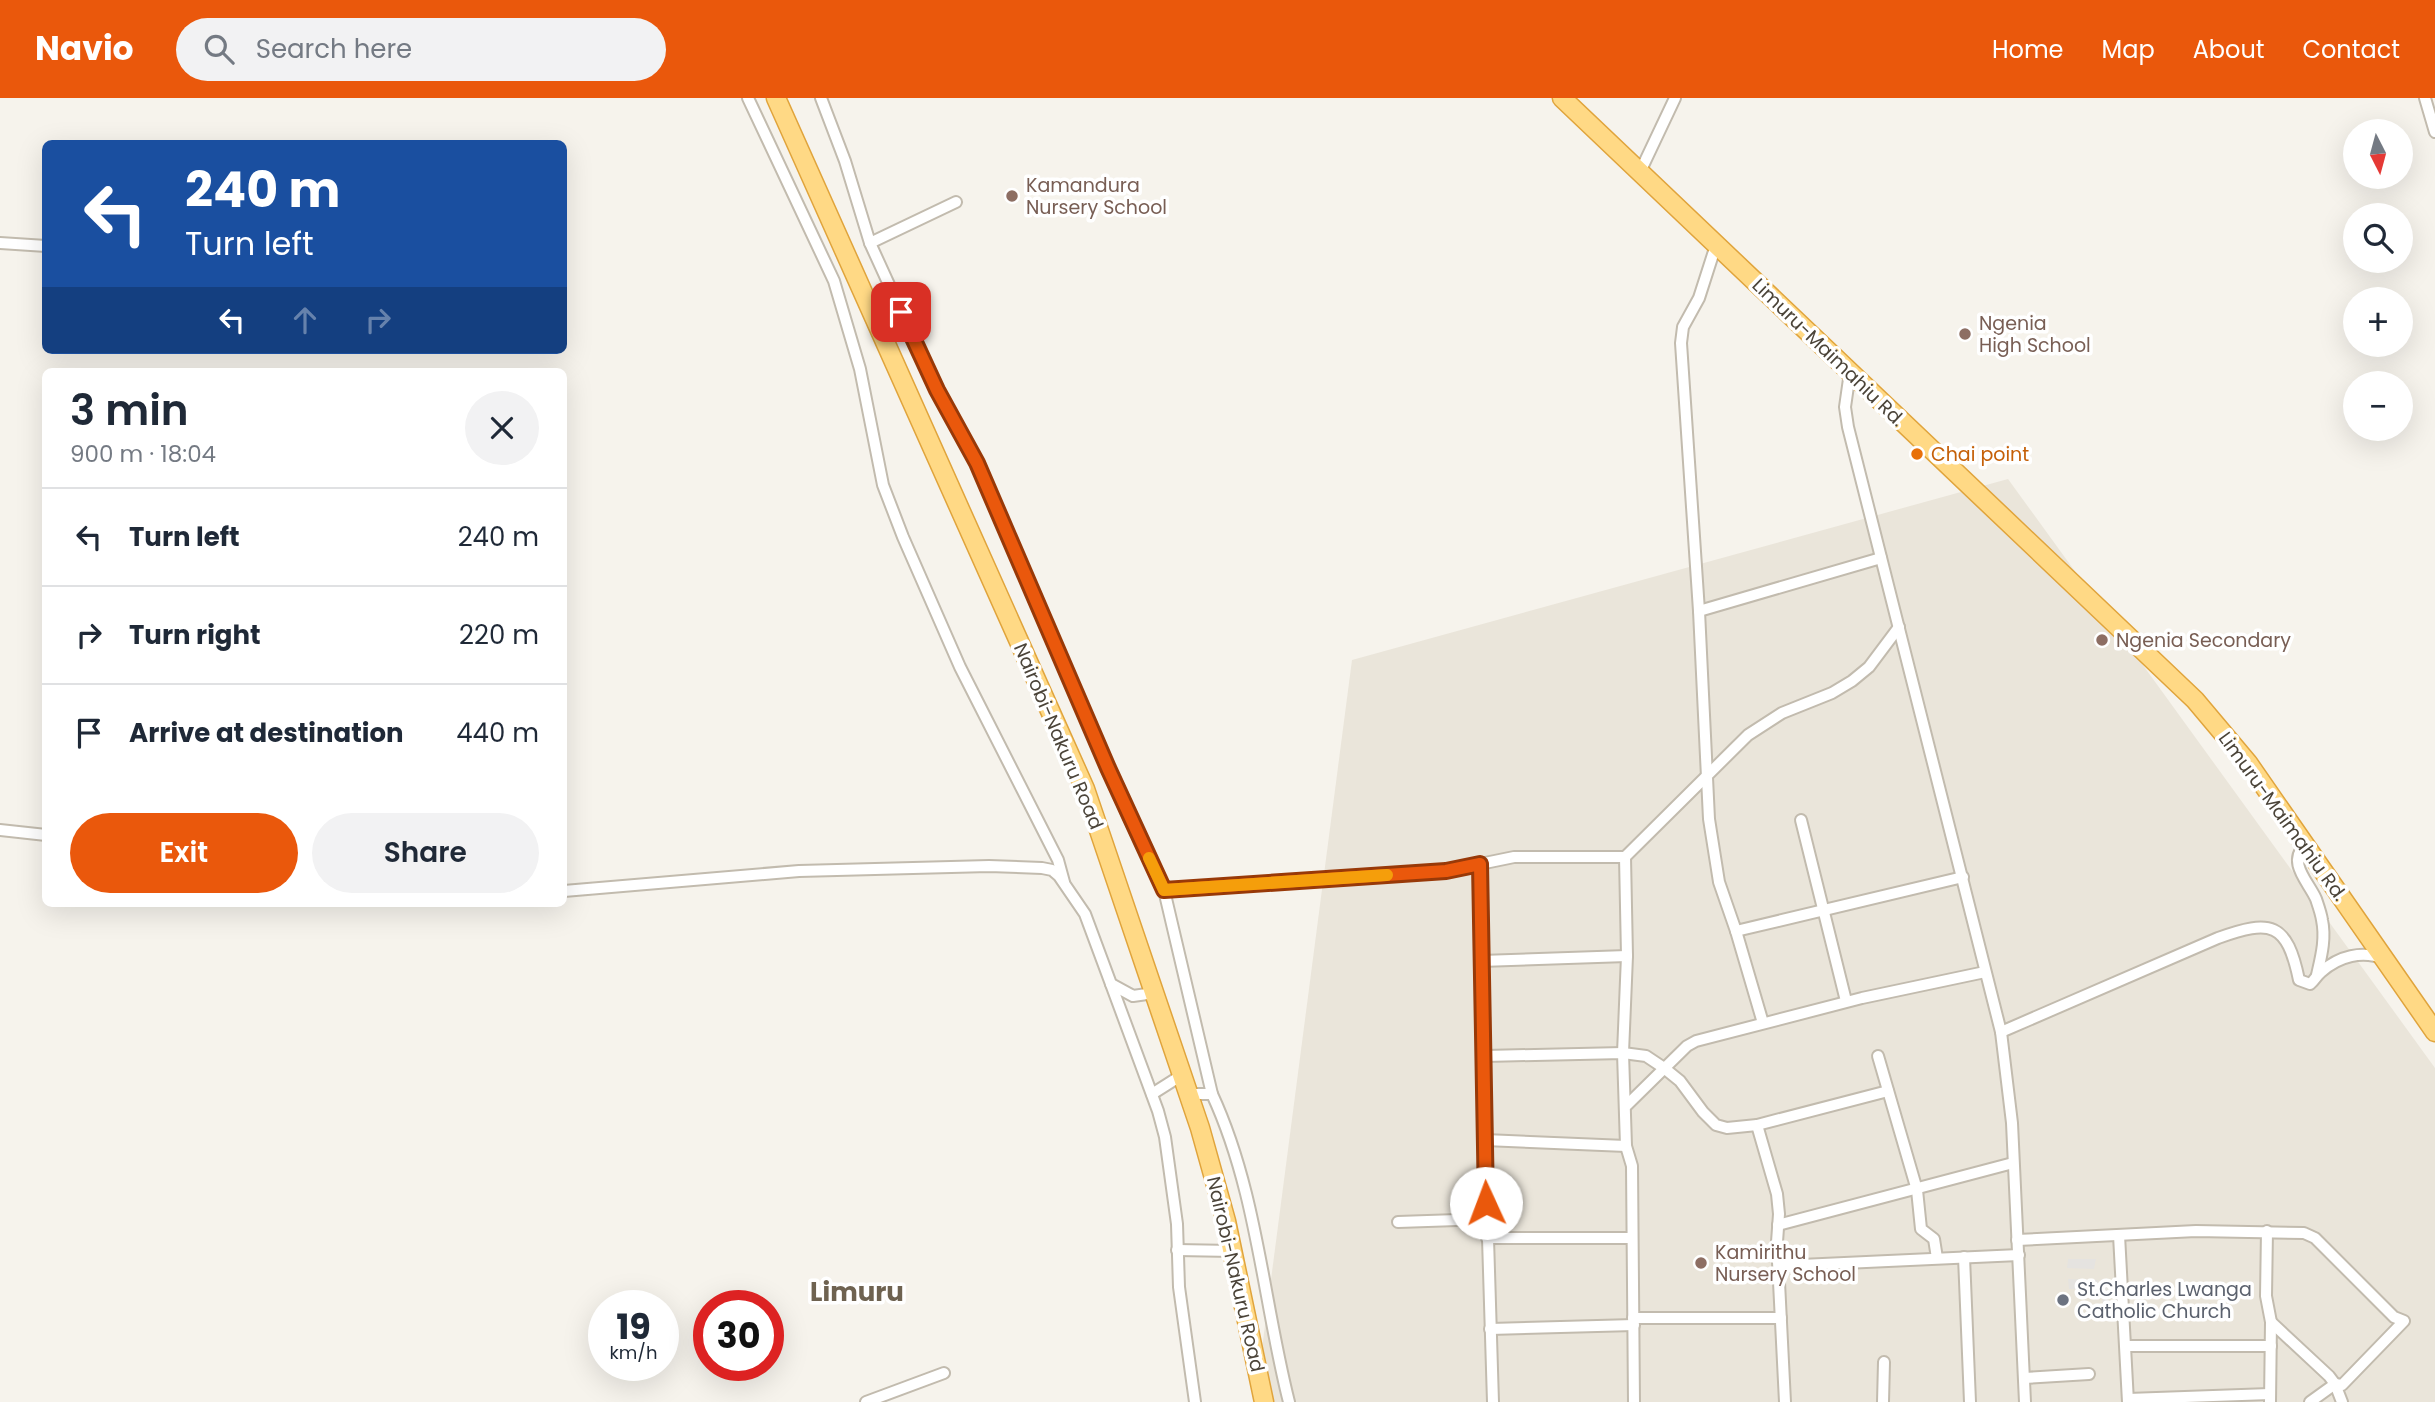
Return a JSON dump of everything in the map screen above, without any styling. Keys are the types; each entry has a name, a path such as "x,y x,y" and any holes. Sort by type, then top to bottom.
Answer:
{"highway":[{"name":"Nairobi-Nakuru Road","path":"776,98 1085,789 1200,1128 1233,1251 1264,1402"},
{"name":"Limuru-Maimahiu Rd.","path":"1562,98 2194,699 2248,763 2435,1031"}],"street":[{"path":"748,98 834,282 860,369 883,485 903,537 960,667 1058,860 1064,882"},
{"path":"821,98 845,161 870,243 937,390 977,463 1113,781 1164,890 1212,1094 1244,1187 1289,1402"},
{"path":"1640,172 1675,98"},
{"path":"2425,98 2435,132"},
{"path":"870,243 956,202"},
{"path":"0,243 42,246"},
{"path":"1716,244 1699,298 1683,327 1681,343 1699,611 1706,777 1715,865 1763,1023"},
{"path":"834,282 853,272"},
{"path":"1850,372 1845,407 1848,427 2001,1032 2009,1089 2025,1402"},
{"path":"1699,611 1881,558"},
{"path":"1164,890 1446,871 1522,857 1625,857 1748,735 1768,720 1832,693 1853,681 1869,667 1899,627"},
{"path":"1801,820 1846,1001"},
{"path":"0,830 42,835"},
{"path":"2305,845 2298,855 2299,868 2315,898 2323,927 2324,948 2317,975"},
{"path":"1625,857 1627,956 1623,1053 1626,1146 1632,1166 1634,1402"},
{"path":"1480,864 1493,1402"},
{"path":"567,891 799,872 989,866 1052,870 1064,882 1085,914 1152,1094 1167,1150 1175,1205 1183,1326 1195,1402"},
{"path":"1736,932 1963,877"},
{"path":"2001,1032 2218,938 2253,926 2275,929 2285,938 2300,980 2310,984 2333,961 2344,957 2369,955 2385,959"},
{"path":"1481,961 1627,956"},
{"path":"1626,1105 1687,1046 1696,1041 1846,1001 1984,972"},
{"path":"1111,984 1133,996 1154,993"},
{"path":"1485,1056 1623,1053 1646,1056 1680,1081 1716,1125 1727,1128 1757,1125 1888,1091"},
{"path":"1878,1056 1917,1189 1922,1228 1934,1239 1937,1258"},
{"path":"1152,1094 1182,1075"},
{"path":"1189,1094 1212,1094"},
{"path":"1757,1125 1777,1194 1785,1402"},
{"path":"1485,1140 1626,1146"},
{"path":"1778,1225 2013,1163"},
{"path":"1398,1222 1487,1219"},
{"path":"2017,1240 2267,1231 2310,1235 2354,1275 2394,1317 2404,1321 2342,1384 2336,1384 2310,1402"},
{"path":"2119,1235 2128,1400 2270,1398 2271,1322 2266,1296 2267,1231"},
{"path":"1487,1238 1631,1238"},
{"path":"1177,1250 1233,1251"},
{"path":"1779,1266 2019,1255"},
{"path":"1964,1256 1970,1402"},
{"path":"1490,1329 1634,1321 1781,1318"},
{"path":"2271,1322 2336,1384 2342,1402"},
{"path":"2126,1346 2271,1346"},
{"path":"1883,1402 1884,1362"},
{"path":"866,1402 944,1373"},
{"path":"2024,1378 2089,1374"}],"shaded area":[{"path":"2008,479 2435,1068 2435,1402 1255,1402 1352,660"},
{"path":"2068,1259 2096,1259 2094,1269 2067,1268"},
{"path":"2068,1279 2098,1280 2098,1290 2069,1289"},
{"path":"2101,1279 2107,1279 2109,1308 2103,1309"}],"slow traffic":[{"path":"1149,858 1164,890 1387,875"}],"place":[{"name":"Kamandura Nursery School","path":"1012,196"},
{"name":"Ngenia High School","path":"1965,334"},
{"name":"Chai point","path":"1917,454"},
{"name":"Ngenia Secondary","path":"2102,640"},
{"name":"Kamirithu Nursery School","path":"1701,1263"},
{"name":"St.Charles Lwanga Catholic Church","path":"2063,1300"}],"district":[{"name":"Limuru","path":"857,1292"}],"route":[{"path":"901,312 937,390 977,463 1129,818 1164,890 1446,871 1480,864 1486,1203"}]}
